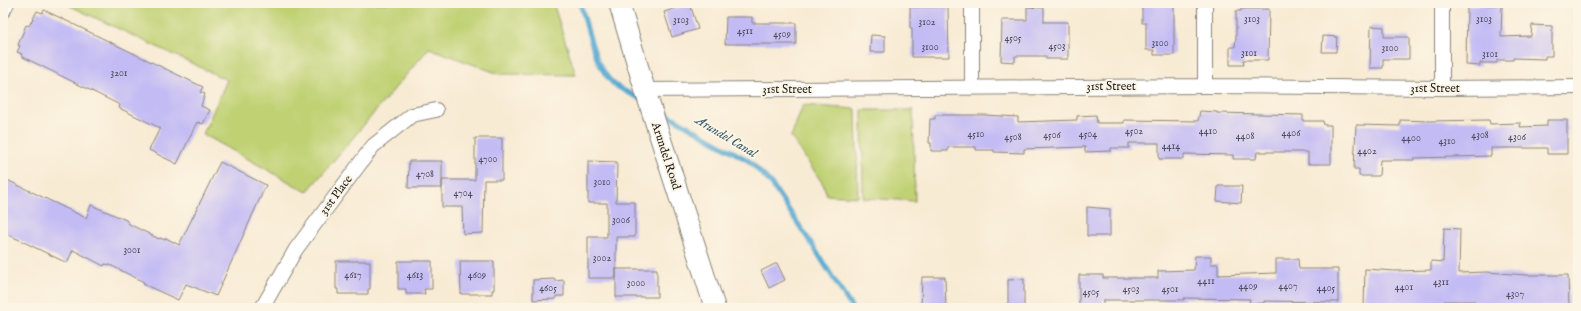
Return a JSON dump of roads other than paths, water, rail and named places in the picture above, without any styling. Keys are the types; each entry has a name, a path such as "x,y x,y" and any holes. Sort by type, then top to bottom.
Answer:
{"street":[{"path":"3,11 7,3"},
{"name":"Arundel Road","path":"619,3 645,90 715,308"},
{"path":"972,3 972,87"},
{"path":"1204,3 1205,86"},
{"path":"1442,3 1442,88"},
{"name":"31st Street","path":"645,90 1205,86 1442,88 1578,87"},
{"name":"31st Place","path":"262,308 296,249 373,146 412,115 436,110"}],"waterway":[{"name":"Arundel Canal","path":"580,3 593,47 602,69 615,85 642,100"},
{"name":"Arundel Canal","path":"658,109 749,161 770,182 852,308"}]}
